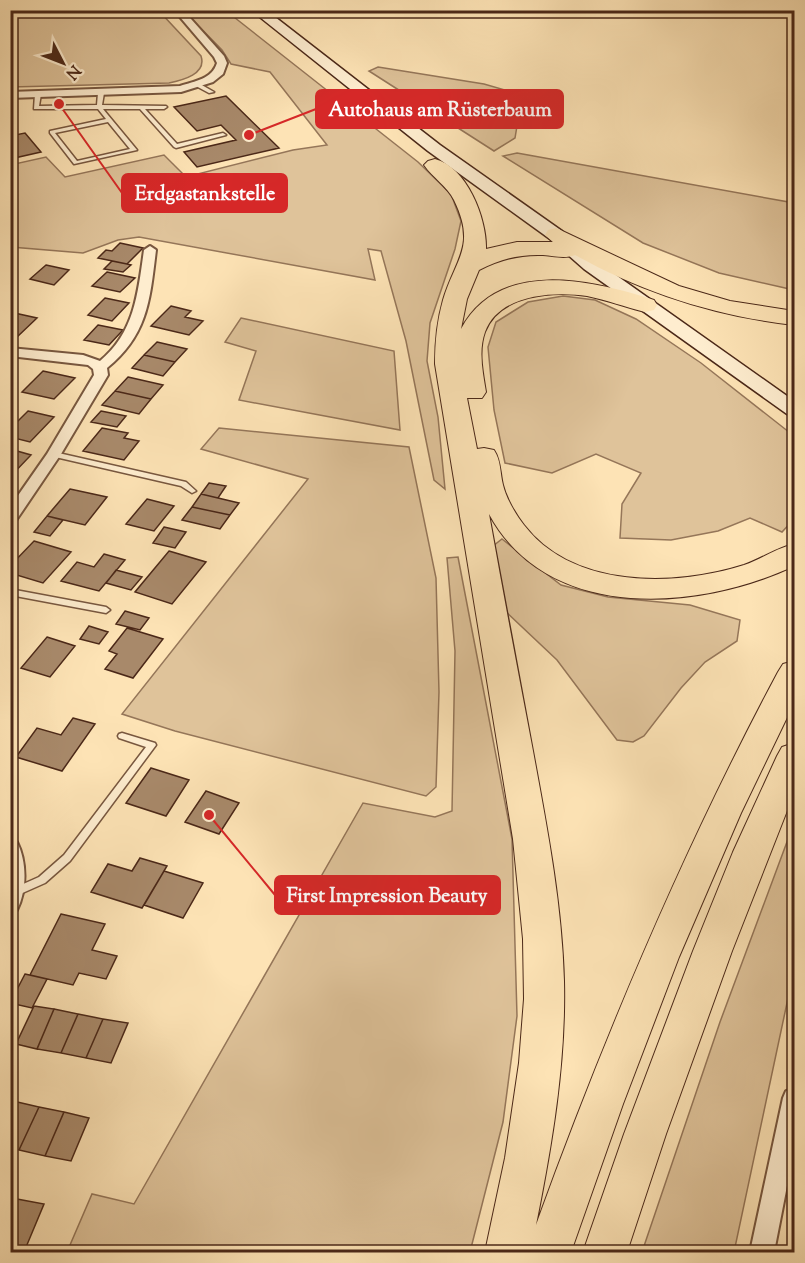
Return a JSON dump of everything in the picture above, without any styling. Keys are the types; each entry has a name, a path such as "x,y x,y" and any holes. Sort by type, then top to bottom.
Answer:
{"highway":[{"path":"435,165 458,188 472,220 475,248 448,330 448,363 531,839 539,909 544,998 537,1080 525,1173 508,1252"},
{"path":"471,265 492,253 561,243 631,276 680,294 739,310 795,318"},
{"path":"645,305 593,290 571,287 541,288 515,294 500,301 487,310 478,322 471,335 469,353 471,378 490,490 504,518 534,551 564,569 601,583 642,590 684,590 727,582 765,569 795,554"},
{"path":"549,1252 609,1088 664,950 755,745 795,672"},
{"path":"605,1252 659,1094 707,965 751,855 795,756"}],"main road":[{"path":"252,13 364,111 435,165 561,243"},
{"path":"252,13 590,265 795,410"}],"street":[{"path":"10,95 167,91 198,85 219,72 222,63 219,56 178,10"},
{"path":"100,367 123,349 141,312 150,250"},
{"path":"10,352 82,359 100,367 101,375 54,454 10,519"},
{"path":"10,847 15,873 13,898"},
{"path":"762,1252 795,1098"}],"lane":[{"path":"198,85 211,92"},
{"path":"101,93 99,107 134,150 76,163 52,132 108,120"},
{"path":"38,94 36,108 164,107"},
{"path":"141,107 176,146 223,135"},
{"path":"54,454 183,484 192,491"},
{"path":"10,592 106,610"},
{"path":"13,898 42,880 67,858 152,745 122,736"}],"shaded area":[{"path":"225,10 418,162 451,194 461,221 455,249 430,323 427,361 438,417 445,489 434,480 406,341 381,251 368,249 375,280 139,237 118,240 83,253 11,247 10,165 46,157 65,177 164,155 186,177 293,150 327,145 270,72 231,64 222,50 184,11"},
{"path":"10,11 159,11 201,56 202,62 197,72 169,83 11,87"},
{"path":"378,67 484,84 515,93 527,108 518,120 515,138 494,151 369,71"},
{"path":"517,153 794,203 794,290 719,273 643,243 503,156"},
{"path":"563,296 595,300 636,319 701,363 794,436 794,519 782,532 750,518 718,531 671,540 620,538 622,504 641,473 596,454 552,473 505,463 494,410 488,347 496,322 528,302"},
{"path":"241,318 394,351 400,430 239,400 256,351 225,342"},
{"path":"219,428 409,447 436,578 439,692 436,787 426,796 175,731 122,714 308,479 201,449"},
{"path":"502,539 561,585 608,597 690,605 740,620 737,641 705,662 681,688 644,736 633,742 617,740 557,660 502,608 493,546"},
{"path":"458,557 512,839 517,1016 503,1122 470,1252 67,1252 92,1194 134,1204 363,803 435,817 452,811 455,651 447,558"},
{"path":"794,823 794,970 734,1252 642,1252 720,1022"}],"building":[{"path":"226,96 279,148 197,167 184,152 236,140 221,125 197,131 174,107"},
{"path":"25,133 41,152 10,159 10,136"},
{"path":"120,243 143,248 127,264 98,258 106,250 112,251"},
{"path":"112,261 131,265 123,272 104,269"},
{"path":"46,265 69,270 54,285 30,279"},
{"path":"107,272 135,278 120,292 92,286"},
{"path":"105,298 129,303 112,321 88,315"},
{"path":"171,306 191,311 185,317 203,321 189,335 151,326"},
{"path":"10,312 37,318 16,338 10,337"},
{"path":"98,325 123,330 109,345 84,340"},
{"path":"157,342 187,349 175,362 144,355"},
{"path":"144,355 175,362 163,376 132,368"},
{"path":"43,371 75,378 54,399 22,392"},
{"path":"128,377 163,385 151,399 115,391"},
{"path":"115,391 151,399 139,414 102,405"},
{"path":"28,411 54,417 30,442 10,437 10,425 13,426"},
{"path":"101,411 126,416 117,427 91,422"},
{"path":"102,428 128,433 124,438 139,441 124,460 83,451"},
{"path":"10,449 31,455 10,477"},
{"path":"209,483 226,486 218,498 201,494"},
{"path":"70,489 107,497 85,525 47,516"},
{"path":"201,494 239,503 230,515 192,507"},
{"path":"147,499 174,506 154,531 126,524"},
{"path":"192,507 230,515 220,529 182,520"},
{"path":"47,516 63,520 50,536 34,532"},
{"path":"164,527 186,532 175,548 153,543"},
{"path":"34,541 71,552 43,583 10,573 10,566"},
{"path":"169,551 206,562 172,604 135,592"},
{"path":"104,554 125,560 99,591 61,581 77,562 94,567"},
{"path":"116,570 142,577 131,590 106,583"},
{"path":"125,611 149,618 140,630 116,624"},
{"path":"89,626 108,632 99,644 80,639"},
{"path":"127,628 163,639 133,678 105,669 117,654 109,651"},
{"path":"47,637 75,646 50,677 21,668"},
{"path":"73,718 95,724 62,771 16,757 37,728 61,735"},
{"path":"151,768 189,780 166,816 126,803"},
{"path":"206,791 239,803 219,834 185,822"},
{"path":"140,858 167,866 142,908 91,892 108,864 132,871"},
{"path":"164,871 203,883 183,918 144,905"},
{"path":"61,914 105,924 92,950 117,956 106,979 79,973 73,985 30,975"},
{"path":"25,974 47,979 32,1008 10,1003"},
{"path":"34,1006 54,1009 37,1049 16,1044"},
{"path":"54,1009 78,1014 61,1053 37,1049"},
{"path":"78,1014 103,1019 86,1058 61,1053"},
{"path":"103,1019 128,1023 111,1063 86,1058"},
{"path":"13,1101 39,1107 19,1150 10,1148 10,1107"},
{"path":"39,1107 64,1112 45,1156 19,1150"},
{"path":"64,1112 89,1118 71,1161 45,1156"},
{"path":"17,1199 44,1204 24,1252 10,1249 10,1214"}],"place":[{"name":"Erdgastankstelle","path":"59,104"},
{"name":"Autohaus am Rüsterbaum","path":"249,135"},
{"name":"First Impression Beauty","path":"209,815"}]}
